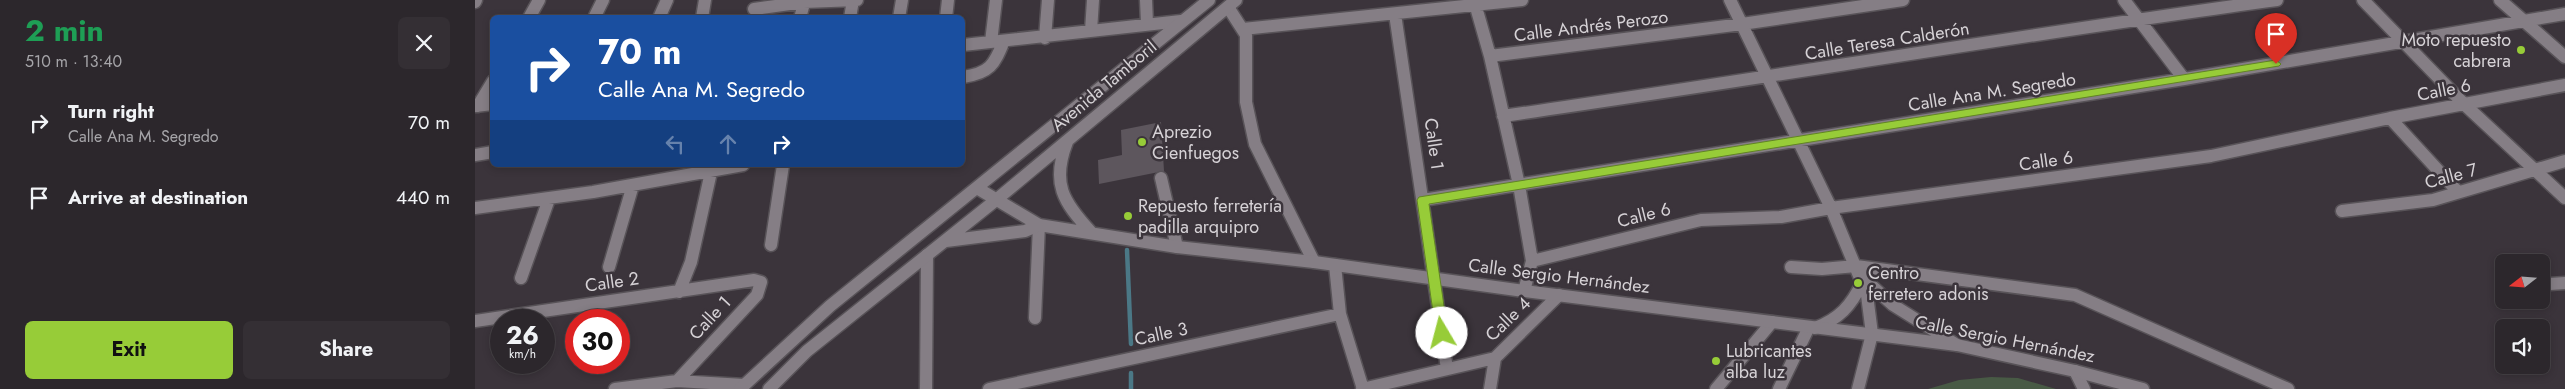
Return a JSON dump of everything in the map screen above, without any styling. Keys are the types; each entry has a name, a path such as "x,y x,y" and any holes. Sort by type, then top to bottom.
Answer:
{"street":[{"path":"531,15 539,0"},
{"path":"596,15 603,0"},
{"path":"660,15 667,0"},
{"path":"702,15 705,0"},
{"path":"754,9 804,1 854,0 851,15"},
{"path":"900,15 902,0"},
{"path":"946,15 948,0"},
{"path":"991,42 996,0"},
{"path":"1045,38 1048,0"},
{"path":"1091,31 1093,0"},
{"path":"1146,0 1147,23"},
{"name":"Avenida Tamboril","path":"742,387 830,306 1181,21 1194,6 1209,0"},
{"path":"1243,29 1395,14 1475,3 1522,0"},
{"path":"1730,0 1797,142 1831,208 1859,274 1870,307 1872,334 1858,389"},
{"name":"Calle Andrés Perozo","path":"1490,56 1742,24 1903,0"},
{"path":"2124,0 2184,79"},
{"name":"Calle Teresa Calderón","path":"1503,116 1767,78 2137,19 2277,0"},
{"path":"2363,0 2464,104 2565,198"},
{"path":"2500,0 2565,57"},
{"path":"801,15 804,1"},
{"path":"1475,3 1490,56 1519,185 1532,261 1524,291"},
{"path":"1232,4 1246,37 1245,102 1255,144 1314,262"},
{"name":"Avenida Tamboril","path":"769,389 807,351 946,241 1232,4"},
{"name":"Calle 1","path":"1395,14 1447,368"},
{"name":"Calle Ana M. Segredo","path":"1423,200 2184,79 2404,43 2565,14"},
{"path":"965,45 1045,38 1147,23 1181,21"},
{"path":"965,77 986,73 993,67 1004,41"},
{"name":"Calle 6","path":"1532,261 1701,220 1726,216 1763,218 1801,215 1831,208 2211,156 2391,118 2565,85"},
{"path":"477,106 490,86"},
{"path":"477,106 490,104"},
{"path":"2391,118 2459,192"},
{"path":"1069,138 1060,156 1058,176 1061,192 1071,211 1091,232"},
{"path":"475,155 490,152"},
{"name":"Calle 7","path":"2342,211 2433,200 2565,161"},
{"path":"475,208 549,199 734,167"},
{"path":"771,245 783,167"},
{"path":"679,292 691,262 711,172"},
{"path":"1161,178 1177,247"},
{"path":"609,267 633,185"},
{"name":"Calle Sergio Hernández","path":"977,188 1039,225 1177,247 1314,262 1524,291 1957,345 2075,371 2143,389"},
{"path":"521,278 549,199"},
{"path":"946,241 1025,231 1039,225 1035,318"},
{"path":"926,389 927,255"},
{"path":"1335,265 1340,314 1363,389"},
{"path":"1791,268 2075,295 2288,389"},
{"path":"1779,389 1812,328 1837,318 1846,312 1859,274"},
{"path":"1859,274 1893,305 1957,345"},
{"name":"Calle 1","path":"677,381 757,294 761,288 761,282 755,280"},
{"name":"Calle 2","path":"475,320 755,280"},
{"path":"2550,284 2565,283"},
{"name":"Calle 4","path":"1363,389 1495,358 1559,295"},
{"name":"Calle 3","path":"989,389 1340,314"},
{"path":"1716,389 1772,322"},
{"path":"1490,389 1495,358"},
{"path":"2075,371 2084,389"},
{"path":"615,389 677,381 742,387"}],"green space":[{"path":"1991,377 2018,378 2056,389 1928,389 1959,380"}],"building":[{"name":"Aprezio Cienfuegos","path":"1161,122 1164,171 1099,184 1098,160 1122,155 1121,130"}],"waterway":[{"path":"1127,250 1131,344"},
{"path":"1131,373 1131,389"}],"place":[{"name":"Moto repuesto cabrera","path":"2521,50"},
{"name":"Aprezio Cienfuegos","path":"1142,142"},
{"name":"Repuesto ferretería padilla arquipro","path":"1128,216"},
{"name":"Centro ferretero adonis","path":"1858,283"},
{"name":"Lubricantes alba luz","path":"1716,361"}],"route":[{"path":"1442,333 1423,200 1797,142 2276,64"}]}
